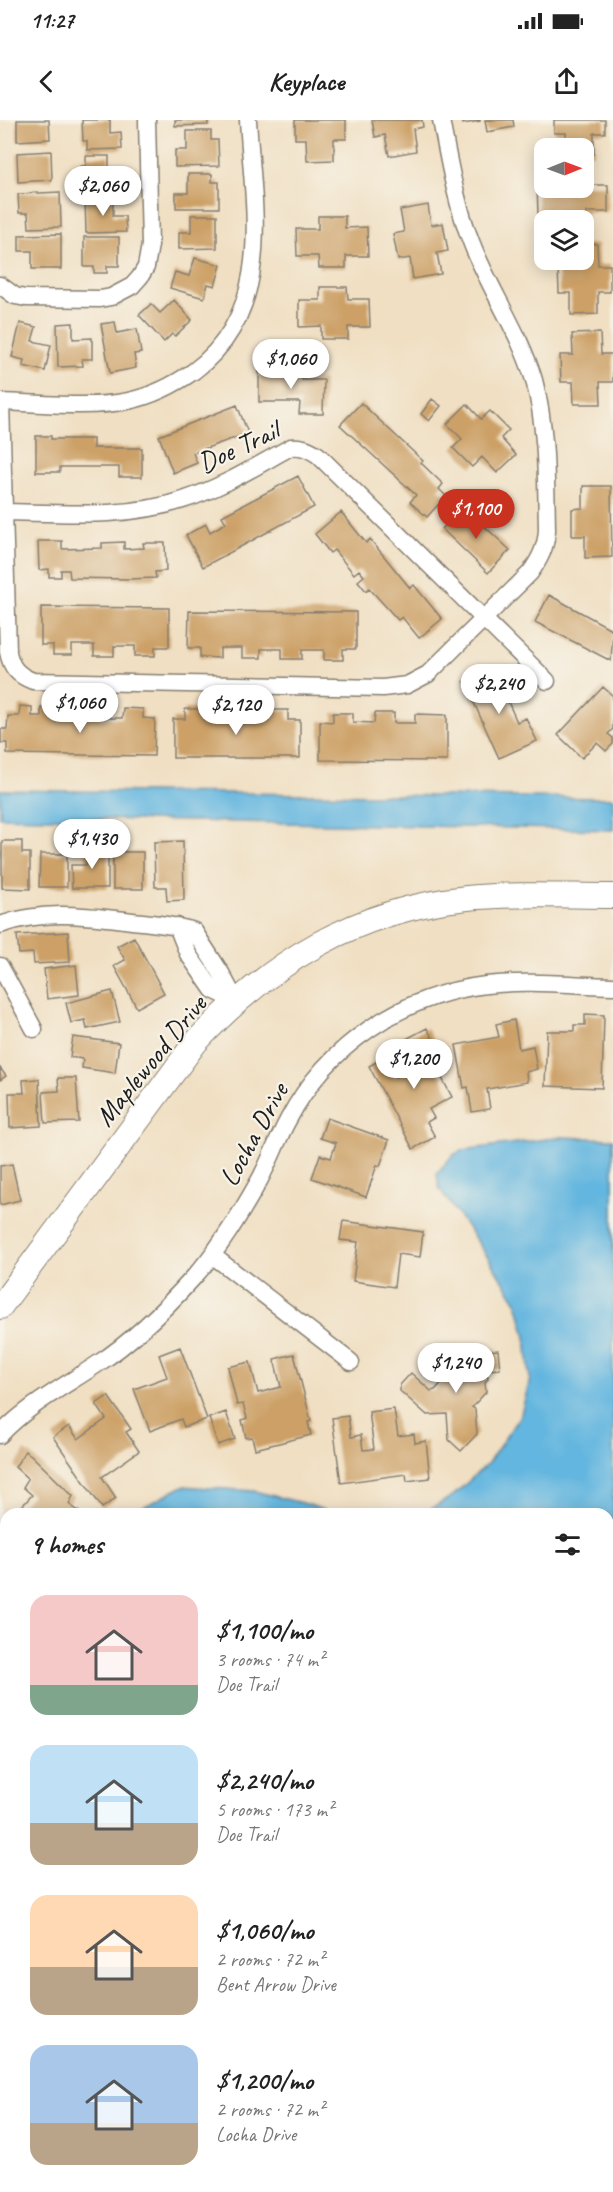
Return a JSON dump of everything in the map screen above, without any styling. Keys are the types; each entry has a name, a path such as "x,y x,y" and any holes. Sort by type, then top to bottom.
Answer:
{"street":[{"path":"0,285 15,296 26,298 100,299 122,293 140,277 146,267 150,245 147,120"},
{"path":"248,120 255,242 252,276 237,320 209,358 170,386 126,401 103,404 0,402 8,652 15,671 23,678 33,681 395,687 418,680 428,674 530,573 540,559 547,530 541,411 533,378 471,243 454,187 441,120"},
{"name":"Doe Trail","path":"4,512 104,514 162,506 216,487 291,447 301,447 318,455 547,681"},
{"name":"Maplewood Drive","path":"0,1306 195,1043 236,1001 268,975 342,932 382,916 423,905 493,896 613,896"},
{"path":"0,925 25,917 73,914 177,926 194,931 236,1001"},
{"path":"0,966 34,1029"},
{"name":"Locha Drive","path":"0,1435 34,1405 100,1362 166,1308 212,1255 239,1216 260,1180 288,1119 300,1100 320,1073 360,1034 409,1006 462,989 510,984 613,986"},
{"path":"212,1255 351,1362"}],"water":[{"path":"0,790 613,798 613,830 0,817"},
{"path":"561,1137 613,1139 613,1508 433,1508 454,1495 489,1462 521,1414 530,1379 526,1337 517,1302 439,1188 437,1173 453,1155 463,1150"},
{"path":"183,1486 254,1491 318,1508 141,1508"}],"building":[{"path":"17,120 49,120 50,139 17,141"},
{"path":"82,120 110,120 110,133 121,132 122,149 87,150 87,141 83,141"},
{"path":"175,120 208,120 208,125 175,126"},
{"path":"295,120 346,120 346,139 334,139 334,160 307,161 306,139 295,139"},
{"path":"372,120 422,120 423,127 413,129 416,151 389,156 385,135 375,137"},
{"path":"462,120 480,120 480,121 463,124"},
{"path":"485,120 513,120 514,127 487,132"},
{"path":"554,120 605,120 605,133 594,133 594,138 566,138 566,133 554,133"},
{"path":"187,131 211,131 211,140 218,140 219,166 175,167 175,150 187,150"},
{"path":"51,151 52,180 18,182 17,153"},
{"path":"86,156 109,156 109,175 123,175 123,192 81,192 81,166 86,166"},
{"path":"188,174 212,174 212,182 219,182 219,208 176,208 176,193 188,193"},
{"path":"594,185 608,185 608,212 538,210 537,198 594,198"},
{"path":"60,192 61,227 29,228 28,213 19,213 18,194"},
{"path":"113,198 113,216 125,216 126,232 86,233 85,199"},
{"path":"428,205 431,225 443,223 448,251 437,253 441,274 413,279 410,258 398,260 393,234 404,232 400,210"},
{"path":"191,215 217,215 217,248 179,249 179,232 191,232"},
{"path":"318,216 345,216 345,228 367,227 368,256 346,256 346,268 319,268 318,256 297,256 296,229 318,229"},
{"path":"61,234 61,269 32,269 32,251 19,251 19,235"},
{"path":"84,237 119,237 119,266 107,266 107,273 94,273 94,267 84,267"},
{"path":"594,244 597,244 598,265 610,265 610,292 598,292 598,314 571,315 571,293 559,293 558,270 594,270"},
{"path":"195,258 221,265 215,286 208,284 204,298 170,288 175,272 189,276"},
{"path":"320,287 347,287 348,299 369,299 370,327 348,327 348,339 321,339 321,326 299,327 299,300 320,300"},
{"path":"174,300 192,320 175,336 172,334 164,342 139,315 151,304 160,313"},
{"path":"115,322 117,333 137,329 141,353 134,354 136,368 110,373 101,324"},
{"path":"20,323 36,327 32,341 51,345 45,371 23,366 24,360 12,357"},
{"path":"73,323 73,339 92,338 92,359 82,359 83,366 58,367 57,324"},
{"path":"600,333 601,354 613,354 613,382 600,382 601,404 574,404 573,382 561,382 560,355 573,355 572,334"},
{"path":"259,366 281,366 281,374 302,374 302,380 324,380 323,414 299,414 300,402 259,402"},
{"path":"432,399 441,406 429,421 421,414"},
{"path":"361,403 423,461 421,463 443,484 439,489 446,496 427,517 410,502 416,495 340,425"},
{"path":"467,404 481,419 490,411 509,430 501,438 516,455 497,473 482,457 472,467 453,448 462,439 447,424"},
{"path":"237,405 248,433 193,453 197,463 173,473 159,436"},
{"path":"36,436 51,436 51,439 93,439 93,448 142,448 142,477 119,477 119,467 60,467 60,472 36,472"},
{"path":"298,476 314,507 203,567 186,535 206,524 210,532 226,523 222,516"},
{"path":"583,486 611,486 612,557 585,558 585,536 572,536 572,509 583,508"},
{"path":"460,510 467,516 473,510 485,522 483,525 510,550 488,573 442,529"},
{"path":"341,512 366,543 370,539 410,588 414,585 442,619 419,638 402,617 398,620 369,588 366,591 358,581 364,576 359,570 354,574 334,550 330,553 315,534"},
{"path":"38,541 62,541 62,549 102,548 102,543 124,542 124,549 144,548 143,543 165,543 166,571 155,572 156,578 70,578 69,570 61,570 61,577 49,577 49,569 39,570"},
{"path":"549,595 613,630 611,661 535,622"},
{"path":"41,607 169,608 169,647 155,647 155,656 135,656 135,646 114,646 114,656 94,656 94,645 72,645 72,655 53,655 53,645 41,645"},
{"path":"189,611 356,612 356,649 343,649 343,660 324,660 324,650 302,650 302,659 282,659 282,649 261,649 261,658 242,658 242,648 220,648 220,658 200,657 200,648 188,648"},
{"path":"493,668 517,722 526,718 537,741 499,758 464,681"},
{"path":"603,687 613,696 613,729 608,734 613,738 613,744 606,751 597,743 582,758 558,735"},
{"path":"20,706 32,707 32,716 41,716 41,707 60,707 60,717 81,717 81,708 101,708 101,718 122,718 123,708 143,709 143,718 155,719 154,756 7,754 7,743 1,743 1,729 7,729 8,716 19,716"},
{"path":"185,709 206,709 206,719 227,719 227,710 247,710 247,720 268,720 268,710 288,710 288,720 300,720 300,758 173,758 173,719 185,719"},
{"path":"333,713 353,713 353,722 374,723 375,713 394,713 394,723 415,723 415,714 447,715 447,761 320,760 320,721 333,722"},
{"path":"2,841 22,841 22,853 30,853 30,889 2,888"},
{"path":"183,841 184,900 167,901 166,887 155,887 154,842"},
{"path":"86,847 108,847 108,888 72,888 71,865 86,865"},
{"path":"113,852 143,852 143,889 113,889"},
{"path":"40,854 67,854 67,887 39,887"},
{"path":"68,932 70,962 34,964 33,953 19,954 17,935"},
{"path":"134,937 164,993 137,1008 114,966 125,960 117,946"},
{"path":"76,965 79,995 47,999 44,969"},
{"path":"112,991 120,1022 87,1029 85,1020 71,1023 66,1003"},
{"path":"585,1014 604,1015 602,1088 545,1086 547,1031 574,1031 574,1025 585,1025"},
{"path":"514,1020 519,1049 533,1046 537,1069 526,1072 527,1082 487,1089 490,1109 472,1112 468,1087 464,1088 456,1045 499,1037 496,1024"},
{"path":"427,1028 436,1045 427,1050 452,1097 429,1109 434,1118 427,1122 435,1137 413,1149 369,1066 385,1057 395,1077 419,1064 406,1039"},
{"path":"73,1037 119,1043 115,1073 82,1068 83,1059 70,1057"},
{"path":"0,1068 6,1076 0,1080"},
{"path":"58,1078 76,1078 79,1122 45,1123 43,1092 59,1091"},
{"path":"39,1079 41,1126 10,1128 9,1093 24,1093 23,1080"},
{"path":"327,1118 389,1140 366,1197 312,1178 320,1155 331,1158 336,1143 320,1138"},
{"path":"12,1164 20,1200 0,1205 0,1166"},
{"path":"343,1221 423,1232 420,1257 398,1254 394,1287 353,1281 358,1242 340,1240"},
{"path":"180,1347 207,1419 184,1427 181,1419 150,1431 134,1389 167,1377 159,1355"},
{"path":"498,1350 500,1369 487,1370 486,1392 472,1407 475,1409 477,1434 461,1451 449,1440 447,1414 427,1415 400,1391 400,1385 411,1373 431,1391 435,1390 449,1375 458,1374 457,1357 460,1353"},
{"path":"294,1354 311,1421 308,1422 311,1435 255,1449 252,1437 246,1438 242,1420 247,1418 243,1404 237,1405 228,1367 250,1362 258,1393 281,1387 274,1359"},
{"path":"108,1396 131,1429 126,1432 139,1451 102,1477 116,1498 102,1508 53,1437 69,1426 78,1439 106,1419 96,1404"},
{"path":"394,1409 398,1436 414,1434 415,1443 426,1441 430,1478 407,1481 406,1474 341,1483 332,1418 348,1416 351,1437 361,1435 363,1450 374,1449 369,1412"},
{"path":"226,1412 235,1439 218,1445 209,1418"},
{"path":"25,1451 31,1455 73,1496 69,1504 74,1508 20,1508 32,1495 23,1487 28,1479 15,1467"}]}
